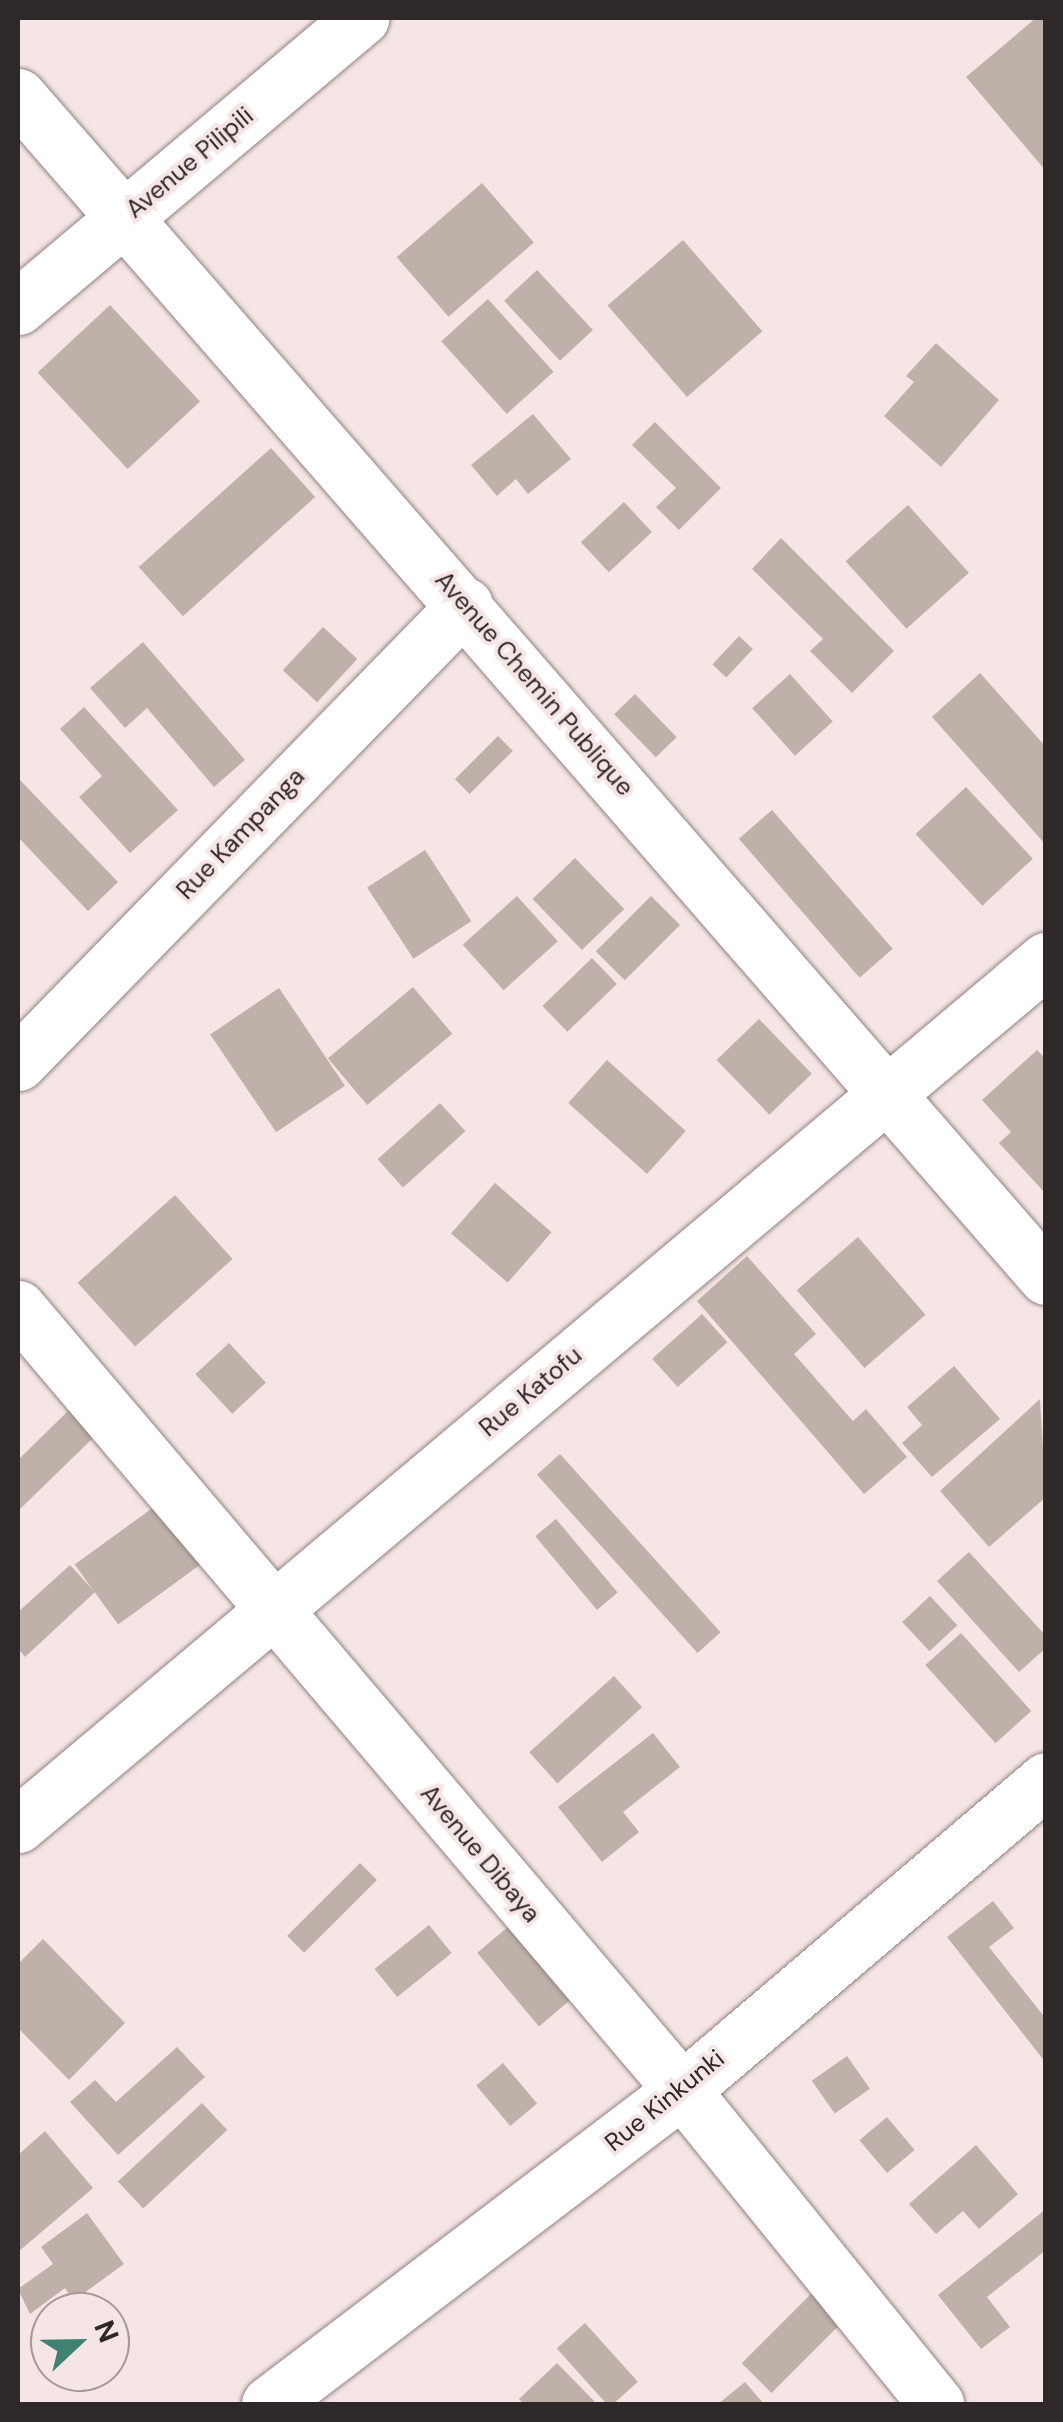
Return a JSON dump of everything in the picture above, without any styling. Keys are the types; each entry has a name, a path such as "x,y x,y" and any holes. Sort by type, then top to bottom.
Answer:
{"street":[{"name":"Avenue Pilipili","path":"18,307 361,18"},
{"name":"Avenue Chemin Publique","path":"18,96 889,1090 1046,1276"},
{"name":"Rue Kampanga","path":"18,1063 465,605"},
{"name":"Rue Katofu","path":"18,1825 1046,960"},
{"name":"Avenue Dibaya","path":"18,1308 682,2090 936,2404"},
{"name":"Rue Kinkunki","path":"269,2404 682,2090 1046,1780"}],"building":[{"path":"1036,18 1046,18 1046,171 966,77"},
{"path":"482,183 534,243 449,317 397,257"},
{"path":"683,240 762,331 687,397 608,306"},
{"path":"537,270 593,330 560,361 504,301"},
{"path":"488,299 554,372 507,414 441,341"},
{"path":"110,305 200,402 128,469 38,373"},
{"path":"936,343 999,400 941,467 884,416 914,382 906,376"},
{"path":"533,414 571,459 528,494 516,479 497,496 471,465"},
{"path":"655,422 721,488 679,530 656,507 676,488 632,445"},
{"path":"271,448 315,497 183,616 139,567"},
{"path":"624,502 652,532 609,572 581,542"},
{"path":"908,505 969,573 906,629 846,561"},
{"path":"781,538 894,651 852,693 810,651 823,639 752,569"},
{"path":"323,627 357,659 317,702 283,670"},
{"path":"739,636 753,649 726,677 712,665"},
{"path":"143,642 245,760 214,787 147,708 125,728 90,688"},
{"path":"980,673 1046,747 1046,845 932,717"},
{"path":"790,674 833,722 795,756 752,708"},
{"path":"635,694 677,737 656,757 614,714"},
{"path":"84,707 178,810 130,853 79,797 102,776 60,729"},
{"path":"498,736 513,751 470,794 455,779"},
{"path":"20,780 118,882 88,911 18,837"},
{"path":"966,787 1033,859 982,906 916,834"},
{"path":"772,810 893,949 860,978 739,839"},
{"path":"425,850 471,921 413,959 367,888"},
{"path":"575,858 624,909 582,950 533,899"},
{"path":"517,896 558,941 504,990 463,945"},
{"path":"651,896 680,925 625,980 596,951"},
{"path":"592,958 617,984 567,1032 542,1006"},
{"path":"413,987 452,1034 367,1105 328,1058"},
{"path":"279,988 345,1086 276,1132 210,1034"},
{"path":"759,1019 812,1074 769,1115 717,1060"},
{"path":"1037,1050 1046,1059 1046,1194 999,1143 1011,1132 982,1100"},
{"path":"607,1060 686,1131 647,1174 568,1103"},
{"path":"440,1103 465,1131 403,1187 378,1159"},
{"path":"495,1183 552,1232 508,1283 451,1234"},
{"path":"175,1195 233,1259 135,1347 78,1283"},
{"path":"858,1237 926,1315 864,1368 797,1290"},
{"path":"747,1256 816,1334 794,1354 853,1421 866,1409 907,1457 864,1494 697,1301"},
{"path":"702,1314 727,1342 678,1387 652,1359"},
{"path":"229,1343 266,1382 232,1414 195,1374"},
{"path":"954,1366 1000,1419 932,1477 902,1443 922,1425 907,1407"},
{"path":"1040,1399 1046,1497 989,1547 940,1491"},
{"path":"69,1410 94,1437 18,1511 18,1460"},
{"path":"560,1454 721,1632 698,1653 537,1475"},
{"path":"158,1504 201,1564 118,1624 75,1565"},
{"path":"556,1519 618,1593 597,1610 535,1536"},
{"path":"969,1552 1046,1636 1046,1648 1019,1672 937,1581"},
{"path":"70,1565 95,1592 25,1657 18,1648 18,1612"},
{"path":"930,1596 957,1625 929,1651 902,1622"},
{"path":"961,1633 1031,1711 996,1743 925,1665"},
{"path":"614,1676 642,1707 557,1783 529,1752"},
{"path":"653,1733 680,1767 623,1812 639,1832 602,1862 558,1807"},
{"path":"360,1863 377,1880 304,1953 287,1936"},
{"path":"993,1901 1014,1928 989,1947 1046,2019 1046,2063 947,1937"},
{"path":"514,1922 576,1996 539,2026 477,1953"},
{"path":"429,1925 452,1953 397,1997 375,1969"},
{"path":"43,1939 125,2023 69,2080 18,2028 18,1964"},
{"path":"177,2047 205,2077 118,2155 70,2102 95,2080 116,2102"},
{"path":"847,2056 870,2089 835,2113 812,2081"},
{"path":"503,2063 537,2104 510,2126 476,2085"},
{"path":"202,2103 227,2130 143,2208 118,2181"},
{"path":"887,2117 915,2150 887,2173 859,2140"},
{"path":"45,2131 93,2188 18,2252 18,2155"},
{"path":"976,2145 1018,2194 979,2229 963,2211 936,2234 909,2204"},
{"path":"1046,2209 1046,2250 987,2297 1010,2327 981,2349 938,2295"},
{"path":"87,2213 124,2264 85,2292 67,2292 65,2288 60,2292 30,2292 30,2314 18,2289 53,2264 41,2247"},
{"path":"816,2289 846,2319 771,2393 742,2363"},
{"path":"585,2323 638,2382 613,2404 607,2404 557,2348"},
{"path":"557,2363 597,2404 524,2404 519,2399"},
{"path":"745,2382 764,2404 718,2404"}]}
